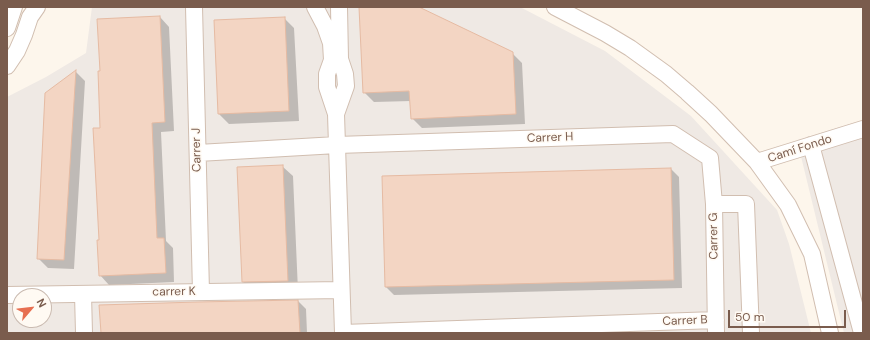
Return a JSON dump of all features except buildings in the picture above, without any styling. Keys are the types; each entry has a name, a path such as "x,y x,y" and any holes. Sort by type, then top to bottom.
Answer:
{"street":[{"path":"7,28 14,7"},
{"name":"Carrer J","path":"194,7 201,292"},
{"path":"306,7 320,37 323,61 327,74 327,87 336,114 342,333"},
{"path":"315,7 329,36"},
{"path":"325,7 325,18 331,43 332,60 327,74"},
{"path":"336,114 346,86 345,74 340,59 339,7"},
{"path":"345,74 350,58 349,7"},
{"path":"555,7 630,48 666,74 711,114 757,162"},
{"path":"7,66 17,51 32,10"},
{"name":"Camí Fondo","path":"830,333 812,254 788,205 757,162 863,129"},
{"name":"Carrer H","path":"337,145 673,134 710,158 714,204"},
{"path":"198,153 337,145"},
{"path":"811,145 862,333"},
{"name":"Carrer G","path":"716,327 714,204 746,204 751,333"},
{"name":"carrer K","path":"7,295 341,290"},
{"path":"84,294 84,333"},
{"name":"Carrer B","path":"342,333 716,327"}],"shaded area":[{"path":"92,7 520,7 605,51 691,116 777,210 789,244 811,333 7,333 7,97 46,77 86,53"},
{"path":"863,120 863,333 844,333 797,140"}]}
